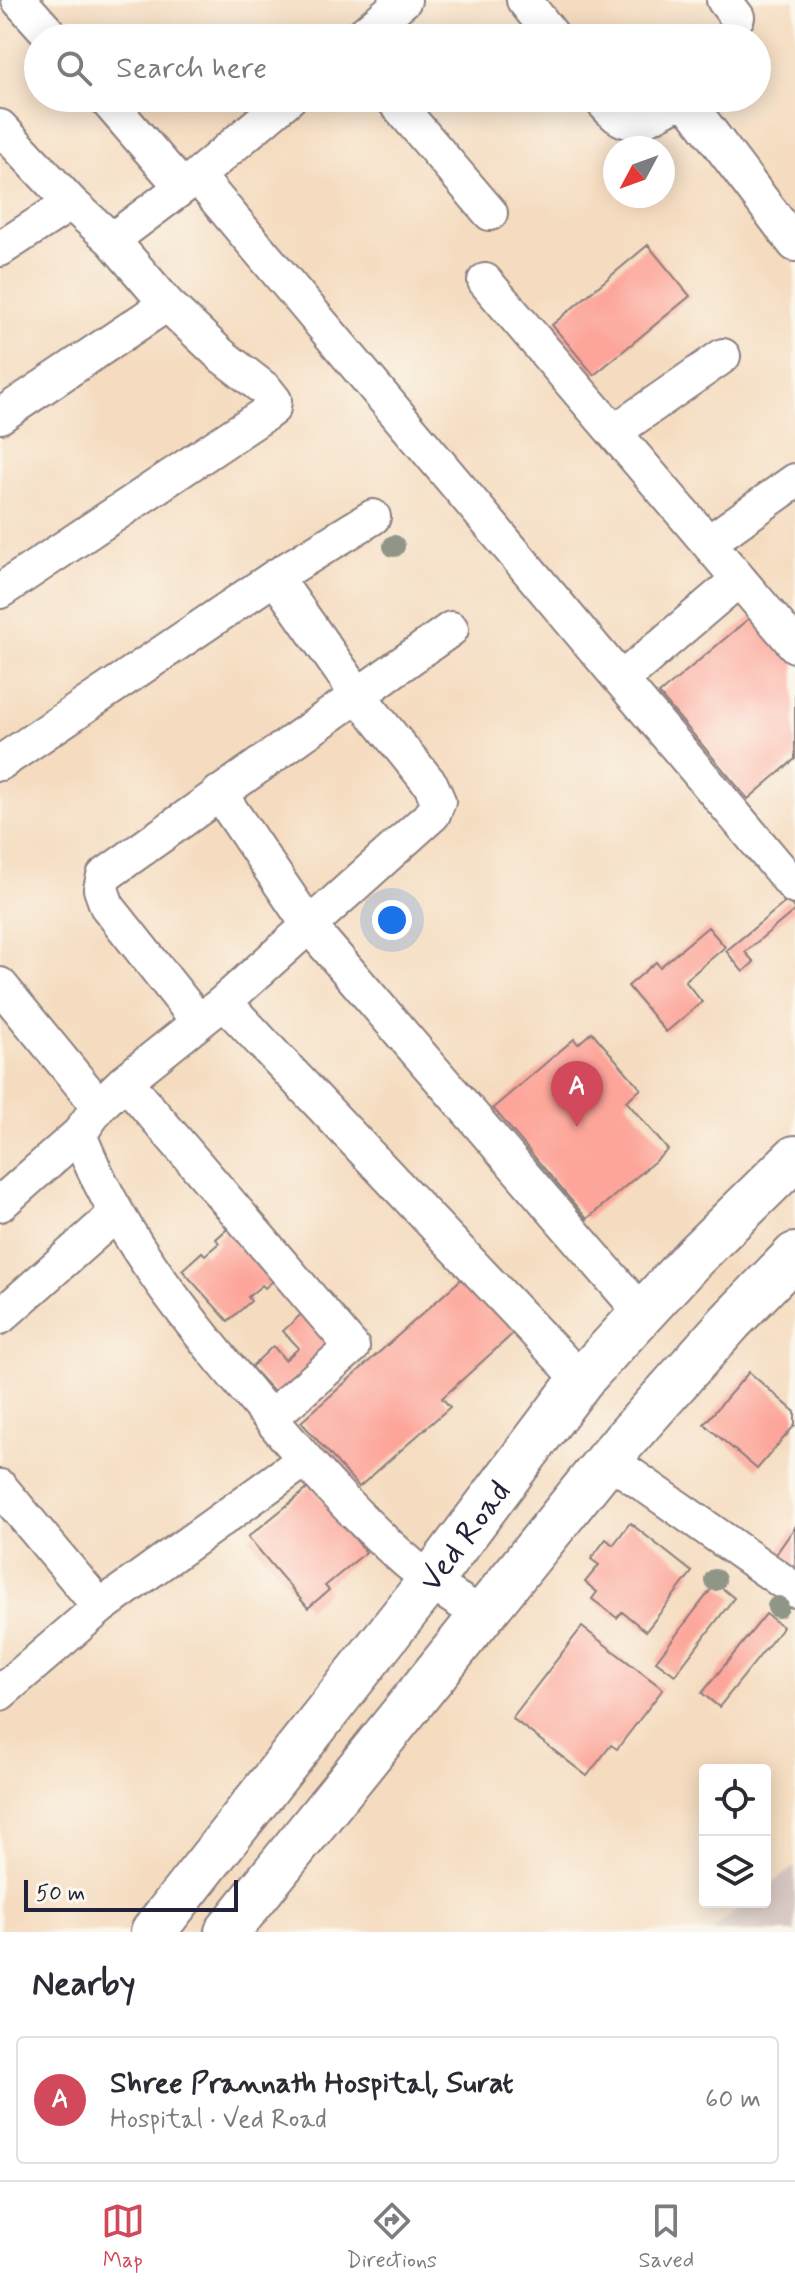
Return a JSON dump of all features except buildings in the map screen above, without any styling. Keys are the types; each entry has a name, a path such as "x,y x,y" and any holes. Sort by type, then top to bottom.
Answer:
{"main road":[{"name":"Ved Road","path":"153,1932 430,1581 581,1380 694,1257 795,1158"},
{"name":"Ved Road","path":"227,1932 608,1459 730,1322 795,1255"}],"street":[{"path":"19,0 40,24"},
{"path":"524,0 543,24"},
{"path":"372,24 390,5"},
{"path":"119,112 190,182 621,680 795,887"},
{"path":"112,240 190,182 272,112"},
{"path":"404,112 490,213"},
{"path":"611,112 615,117 630,122 656,112"},
{"path":"695,112 795,244"},
{"path":"0,127 71,203 112,240 167,304 274,400 273,408 0,591"},
{"path":"0,249 71,203"},
{"path":"485,281 795,645"},
{"path":"0,416 167,304"},
{"path":"614,432 723,356"},
{"path":"708,543 795,481"},
{"path":"0,763 275,577 373,517"},
{"path":"0,1204 79,1134 99,1106 125,1081 212,1012 433,814 438,801 431,785 358,695 275,577"},
{"path":"621,680 739,579"},
{"path":"451,629 120,863 104,876 101,889 107,906 581,1380"},
{"path":"219,793 310,927 641,1312"},
{"path":"0,985 99,1106"},
{"path":"125,1081 352,1347 270,1418"},
{"path":"79,1134 93,1173 116,1214 190,1322 304,1460 368,1527 430,1581 484,1616"},
{"path":"0,1317 116,1214"},
{"path":"608,1459 795,1590"},
{"path":"0,1693 100,1607 304,1460"},
{"path":"0,1487 100,1607"}],"shaded area":[{"path":"795,1866 795,1932 709,1932 740,1908 771,1908 771,1884"}],"place":[{"name":"Shree Prannath Hospital, Surat","path":"577,1127"}]}
